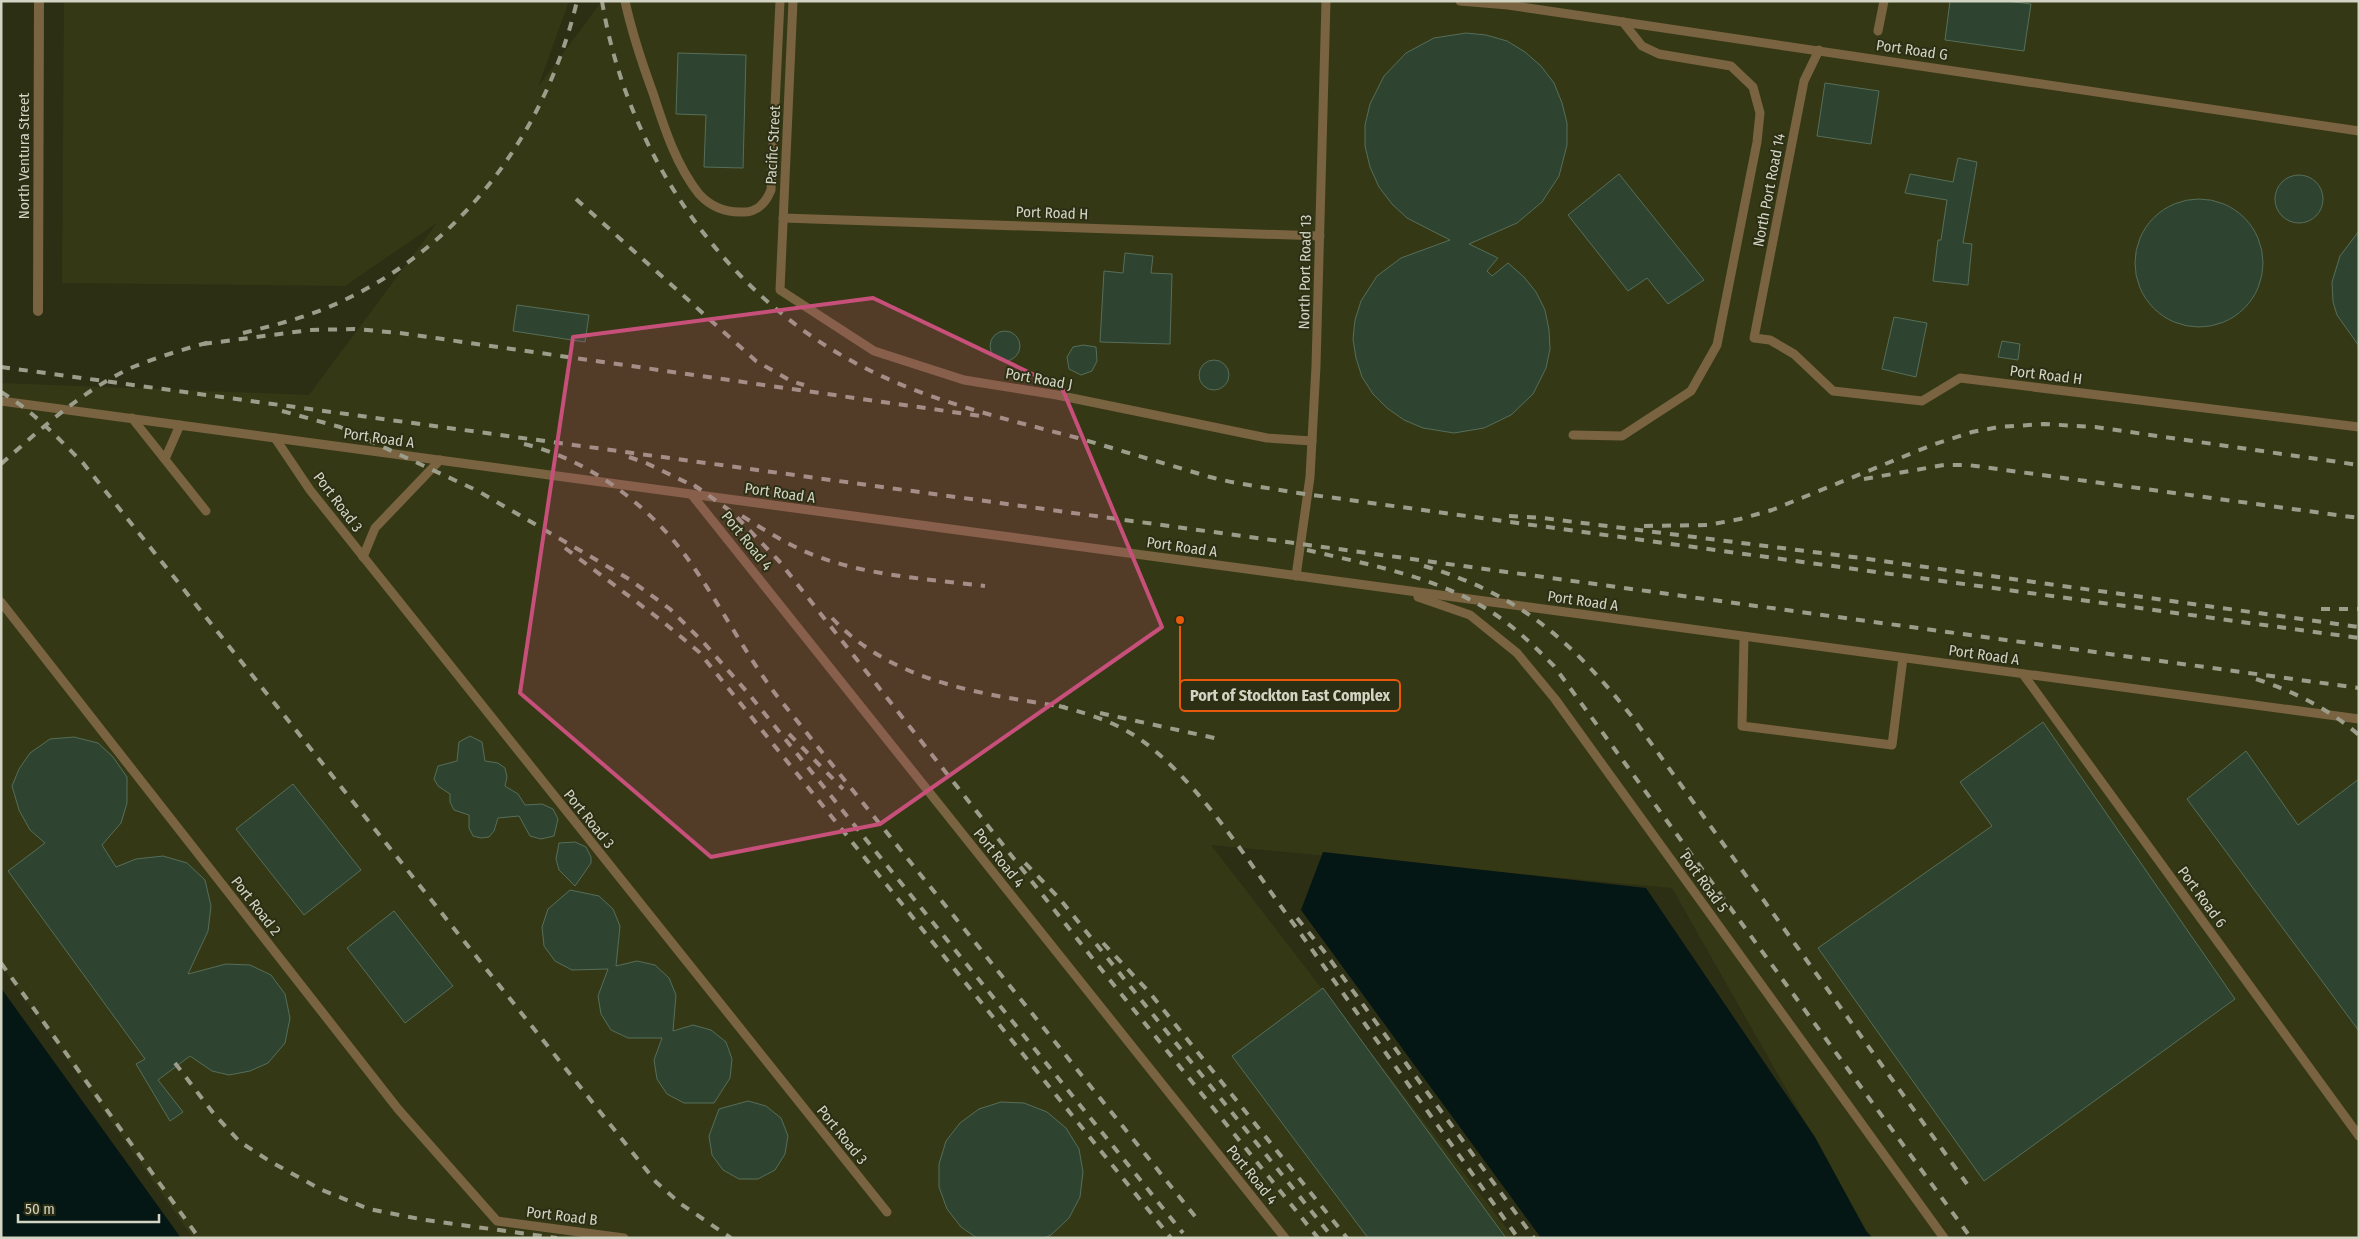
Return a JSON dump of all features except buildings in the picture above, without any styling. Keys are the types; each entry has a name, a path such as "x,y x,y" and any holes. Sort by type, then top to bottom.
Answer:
{"street":[{"name":"North Ventura Street","path":"38,311 39,1"}],"lane":[{"path":"626,1 632,32 668,140 690,180 700,195 718,208 728,212 745,212 760,208 766,202 771,190 780,1"},
{"name":"Pacific Street","path":"780,290 793,1"},
{"name":"North Port Road 13","path":"1296,576 1310,477 1312,441 1326,1"},
{"name":"Port Road G","path":"1460,1 1508,5 2359,131"},
{"path":"1878,31 1884,1"},
{"path":"1573,435 1622,436 1691,390 1717,345 1757,142 1760,114 1753,87 1731,66 1659,54 1642,46 1623,22"},
{"name":"North Port Road 14","path":"1754,338 1804,81 1819,50"},
{"name":"Port Road H","path":"783,218 1320,236"},
{"name":"Port Road J","path":"780,290 874,351 964,380 1057,396 1267,438 1312,441"},
{"name":"Port Road H","path":"1754,338 1770,340 1794,354 1833,391 1922,401 1960,378 2359,427"},
{"name":"Port Road A","path":"1,401 2359,719"},
{"path":"132,418 206,511"},
{"path":"165,459 180,425"},
{"name":"Port Road 3","path":"275,438 310,490 887,1212"},
{"path":"363,557 375,528 440,460"},
{"name":"Port Road 4","path":"692,495 1285,1238"},
{"name":"Port Road 5","path":"1401,591 1470,615 1517,653 1561,707 1944,1238"},
{"name":"Port Road 2","path":"1,602 398,1109 497,1221"},
{"path":"1744,637 1742,726 1892,746 1903,658"},
{"name":"Port Road 6","path":"2023,674 2359,1136"},
{"name":"Port Road B","path":"497,1221 624,1238"}],"highlighted area":[{"path":"873,298 1062,388 1162,627 880,824 711,857 520,693 573,337"}],"shaded area":[{"path":"64,1 569,1 538,87 602,1 2359,1 2359,1238 1871,1238 1672,888 1211,845 1514,1238 193,1238 1,965 1,383 309,395 437,223 345,286 62,283"},
{"path":"1323,852 1646,888 1815,1137 1866,1231 1873,1238 1541,1238 1301,910"},
{"path":"1,988 181,1238 1,1238"}],"railway":[{"path":"243,333 315,312 338,303 383,279 423,251 460,217 492,180 520,139 544,96 563,49 577,1"},
{"path":"602,1 615,59 635,115 661,168 693,219 731,265 773,307 821,343 873,372 922,393 974,410 1230,482 1291,492 2359,638"},
{"path":"576,199 756,361 791,381 804,385"},
{"path":"203,344 310,330 355,329 400,333 981,416"},
{"path":"1,464 80,398 115,376 152,360 210,342"},
{"path":"1,367 2359,688"},
{"path":"1,392 34,416 83,463 656,1182 681,1204 731,1238"},
{"path":"282,411 340,427 478,491 629,579 670,609 704,643 748,693 1183,1233"},
{"path":"1644,526 1708,525 1740,519 1772,510 1932,445 1972,432 1999,427 2044,424 2095,427 2359,465"},
{"path":"524,444 570,460 592,472 634,501 669,536 697,572 777,696 1198,1220"},
{"path":"629,457 646,463 700,489"},
{"path":"1864,479 1944,465 1968,465 2359,518"},
{"path":"694,485 733,513 779,561 1097,964 1318,1238"},
{"path":"742,516 797,548 836,563 899,576 985,586"},
{"path":"1509,516 1543,518 1861,558 2359,627"},
{"path":"565,548 662,621 699,652 1171,1238"},
{"path":"1307,550 1409,575 1458,594 1503,620 1523,636 1554,666 1971,1238"},
{"path":"1424,566 1458,577 1516,606 1565,643 1610,691 1633,718 1967,1184"},
{"path":"2321,609 2359,609"},
{"path":"832,618 856,640 882,658 911,671 940,682 971,690 1065,707"},
{"path":"2256,679 2284,689 2323,709 2359,735"},
{"path":"1059,706 1110,722 1143,741 1175,769 1213,812 1518,1238"},
{"path":"1100,713 1219,739"},
{"path":"789,734 843,789"},
{"path":"1025,863 1059,898 1333,1238"},
{"path":"1297,918 1323,950 1534,1238"},
{"path":"1103,943 1150,993 1347,1238"},
{"path":"1,963 199,1238"},
{"path":"175,1063 214,1114 240,1142 271,1162 322,1190 369,1209 425,1220 557,1238"}],"place":[{"name":"Port of Stockton East Complex","path":"1180,620"}]}
